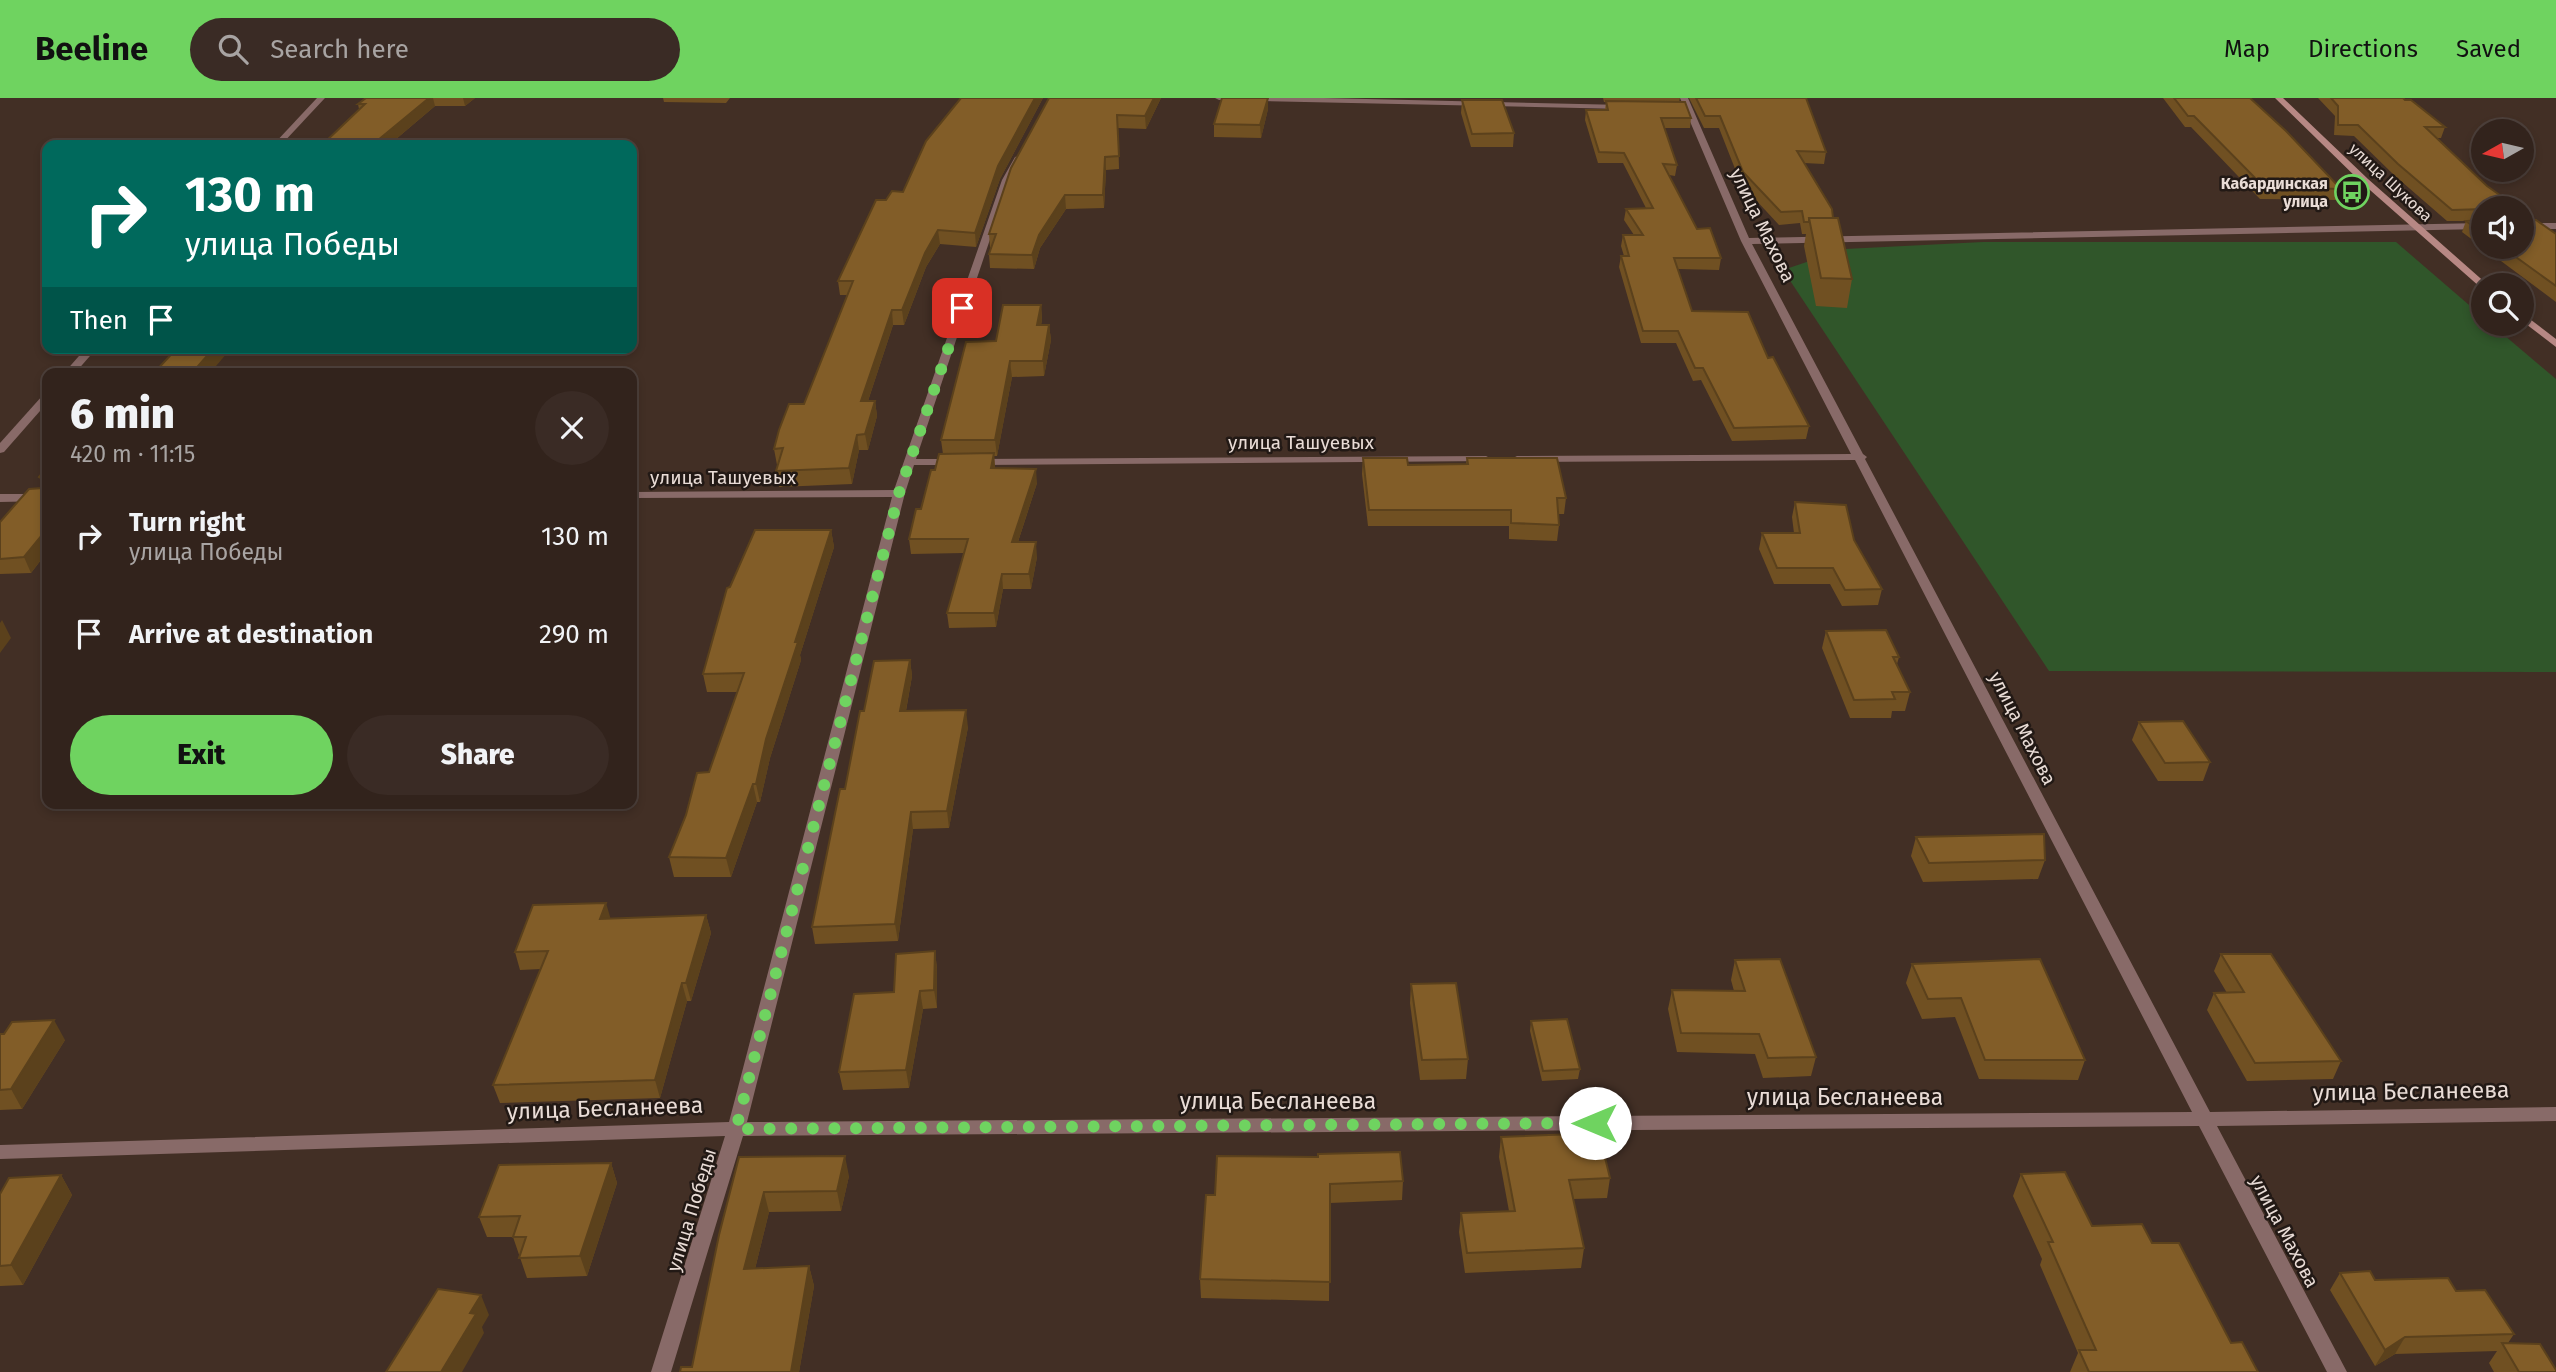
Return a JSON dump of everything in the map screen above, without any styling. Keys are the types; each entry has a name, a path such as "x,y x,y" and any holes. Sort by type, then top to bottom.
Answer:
{"main road":[{"name":"улица Шукова","path":"2279,98 2416,227 2471,275"},
{"path":"2534,326 2556,344"}],"street":[{"path":"282,140 321,98"},
{"path":"1219,98 1632,107"},
{"name":"улица Махова","path":"1681,104 1746,241 2337,1372"},
{"name":"улица Победы","path":"661,1372 736,1129 899,493 1006,180 1025,145"},
{"path":"1746,241 2471,226"},
{"path":"2534,226 2556,226"},
{"path":"74,368 86,354"},
{"path":"0,450 42,403"},
{"name":"улица Ташуевых","path":"910,462 1861,457"},
{"name":"улица Ташуевых","path":"637,495 899,493"},
{"path":"0,498 42,498"},
{"name":"улица Бесланеева","path":"0,1152 736,1129 2205,1119 2556,1114"}],"green space":[{"path":"1983,242 2396,242 2471,307 2471,336 2505,336 2556,379 2556,672 2049,671 1783,270 1845,249"}],"building":[{"path":"366,98 429,98 378,140 327,140 365,104 358,104"},
{"path":"961,98 1035,98 998,166 975,233 938,230 925,253 902,310 892,310 861,401 875,401 865,434 857,435 849,468 776,471 783,448 774,449 779,430 789,404 804,404 853,281 838,281 876,200 886,200 892,191 903,192 926,141"},
{"path":"1049,98 1154,98 1145,116 1117,115 1119,156 1105,157 1103,195 1065,195 1039,235 1032,255 989,254 996,234 989,234 1011,168"},
{"path":"1222,98 1268,98 1260,125 1214,124"},
{"path":"1696,98 1806,98 1826,152 1797,151 1832,209 1833,218 1809,218 1809,222 1804,222 1802,211 1781,212 1743,172 1720,116 1705,116"},
{"path":"2174,98 2250,98 2286,131 2341,189 2264,187 2194,116 2188,116"},
{"path":"2331,98 2411,100 2445,127 2425,127 2471,171 2471,182 2483,182 2501,196 2471,196 2471,209 2452,210 2358,125 2338,125 2338,106"},
{"path":"1462,100 1502,100 1514,133 1472,134"},
{"path":"1606,101 1685,102 1691,118 1661,118 1677,165 1663,164 1697,229 1710,228 1721,258 1674,258 1692,311 1748,312 1768,358 1773,357 1809,426 1734,428 1703,368 1695,368 1678,331 1643,331 1621,256 1629,256 1623,235 1643,235 1626,209 1653,208 1624,153 1599,152 1586,110 1608,110"},
{"path":"1809,218 1838,218 1852,279 1821,278"},
{"path":"2534,220 2556,234 2556,286 2519,259 2534,259"},
{"path":"1003,305 1041,305 1037,325 1049,325 1043,361 1010,361 995,440 941,440 966,342 996,341"},
{"path":"171,354 209,354 196,368 159,368"},
{"path":"994,453 991,468 1036,469 1012,542 1036,542 1029,574 1002,574 994,613 947,613 968,539 909,539 916,509 921,509 931,470 935,470 939,454"},
{"path":"1363,458 1407,458 1408,465 1468,464 1467,458 1557,458 1566,498 1557,498 1559,525 1511,523 1511,510 1369,510"},
{"path":"42,488 42,535 24,557 0,559 0,522 29,489"},
{"path":"1795,502 1846,505 1854,540 1882,589 1845,590 1833,568 1777,568 1762,533 1800,533"},
{"path":"755,530 831,530 766,739 756,784 753,784 726,858 669,857 686,815 697,773 709,772 744,673 703,674 727,588 730,587"},
{"path":"1886,630 1899,657 1893,657 1910,692 1892,692 1895,699 1854,700 1826,631"},
{"path":"910,660 900,711 966,710 947,811 911,812 895,924 812,927 840,789 845,789 860,711 864,711 874,661"},
{"path":"2183,721 2210,762 2165,763 2139,722"},
{"path":"2044,834 2045,860 1929,863 1916,837"},
{"path":"606,903 600,919 706,915 686,983 682,983 655,1080 493,1085 548,951 515,952 533,905"},
{"path":"935,951 934,990 920,991 906,1070 839,1072 854,994 894,992 896,954"},
{"path":"2221,954 2271,954 2341,1061 2255,1063 2214,993 2244,992"},
{"path":"1780,959 1816,1057 1768,1058 1759,1034 1681,1033 1672,990 1745,991 1735,960"},
{"path":"2040,959 2085,1060 1985,1060 1961,998 1928,999 1912,964"},
{"path":"1456,983 1468,1059 1422,1060 1411,984"},
{"path":"1567,1019 1580,1069 1543,1071 1531,1021"},
{"path":"54,1020 11,1089 0,1090 0,1034 4,1034 12,1022"},
{"path":"1599,1133 1610,1178 1569,1180 1584,1248 1467,1253 1461,1213 1515,1211 1501,1137"},
{"path":"1400,1152 1403,1181 1330,1184 1330,1282 1200,1279 1206,1195 1215,1195 1217,1156 1318,1157 1318,1154"},
{"path":"845,1156 837,1191 764,1192 744,1269 809,1266 791,1372 680,1372 681,1367 692,1367 719,1235 739,1157"},
{"path":"611,1163 580,1256 519,1258 526,1237 513,1237 520,1216 479,1217 499,1165"},
{"path":"2065,1172 2092,1226 2142,1224 2152,1243 2179,1243 2231,1343 2242,1342 2258,1372 2089,1372 2079,1350 2096,1350 2048,1242 2053,1242 2021,1174"},
{"path":"61,1175 11,1265 0,1266 0,1194 9,1178"},
{"path":"2370,1271 2375,1280 2448,1278 2456,1291 2485,1290 2514,1334 2405,1337 2385,1350 2340,1273"},
{"path":"438,1289 481,1295 470,1313 476,1314 441,1372 386,1372"},
{"path":"2502,1343 2540,1344 2556,1372 2519,1372"}],"place":[{"name":"Кабардинская улица","path":"2352,192"}],"route":[{"path":"962,308 899,493 736,1129 1595,1123"}]}
